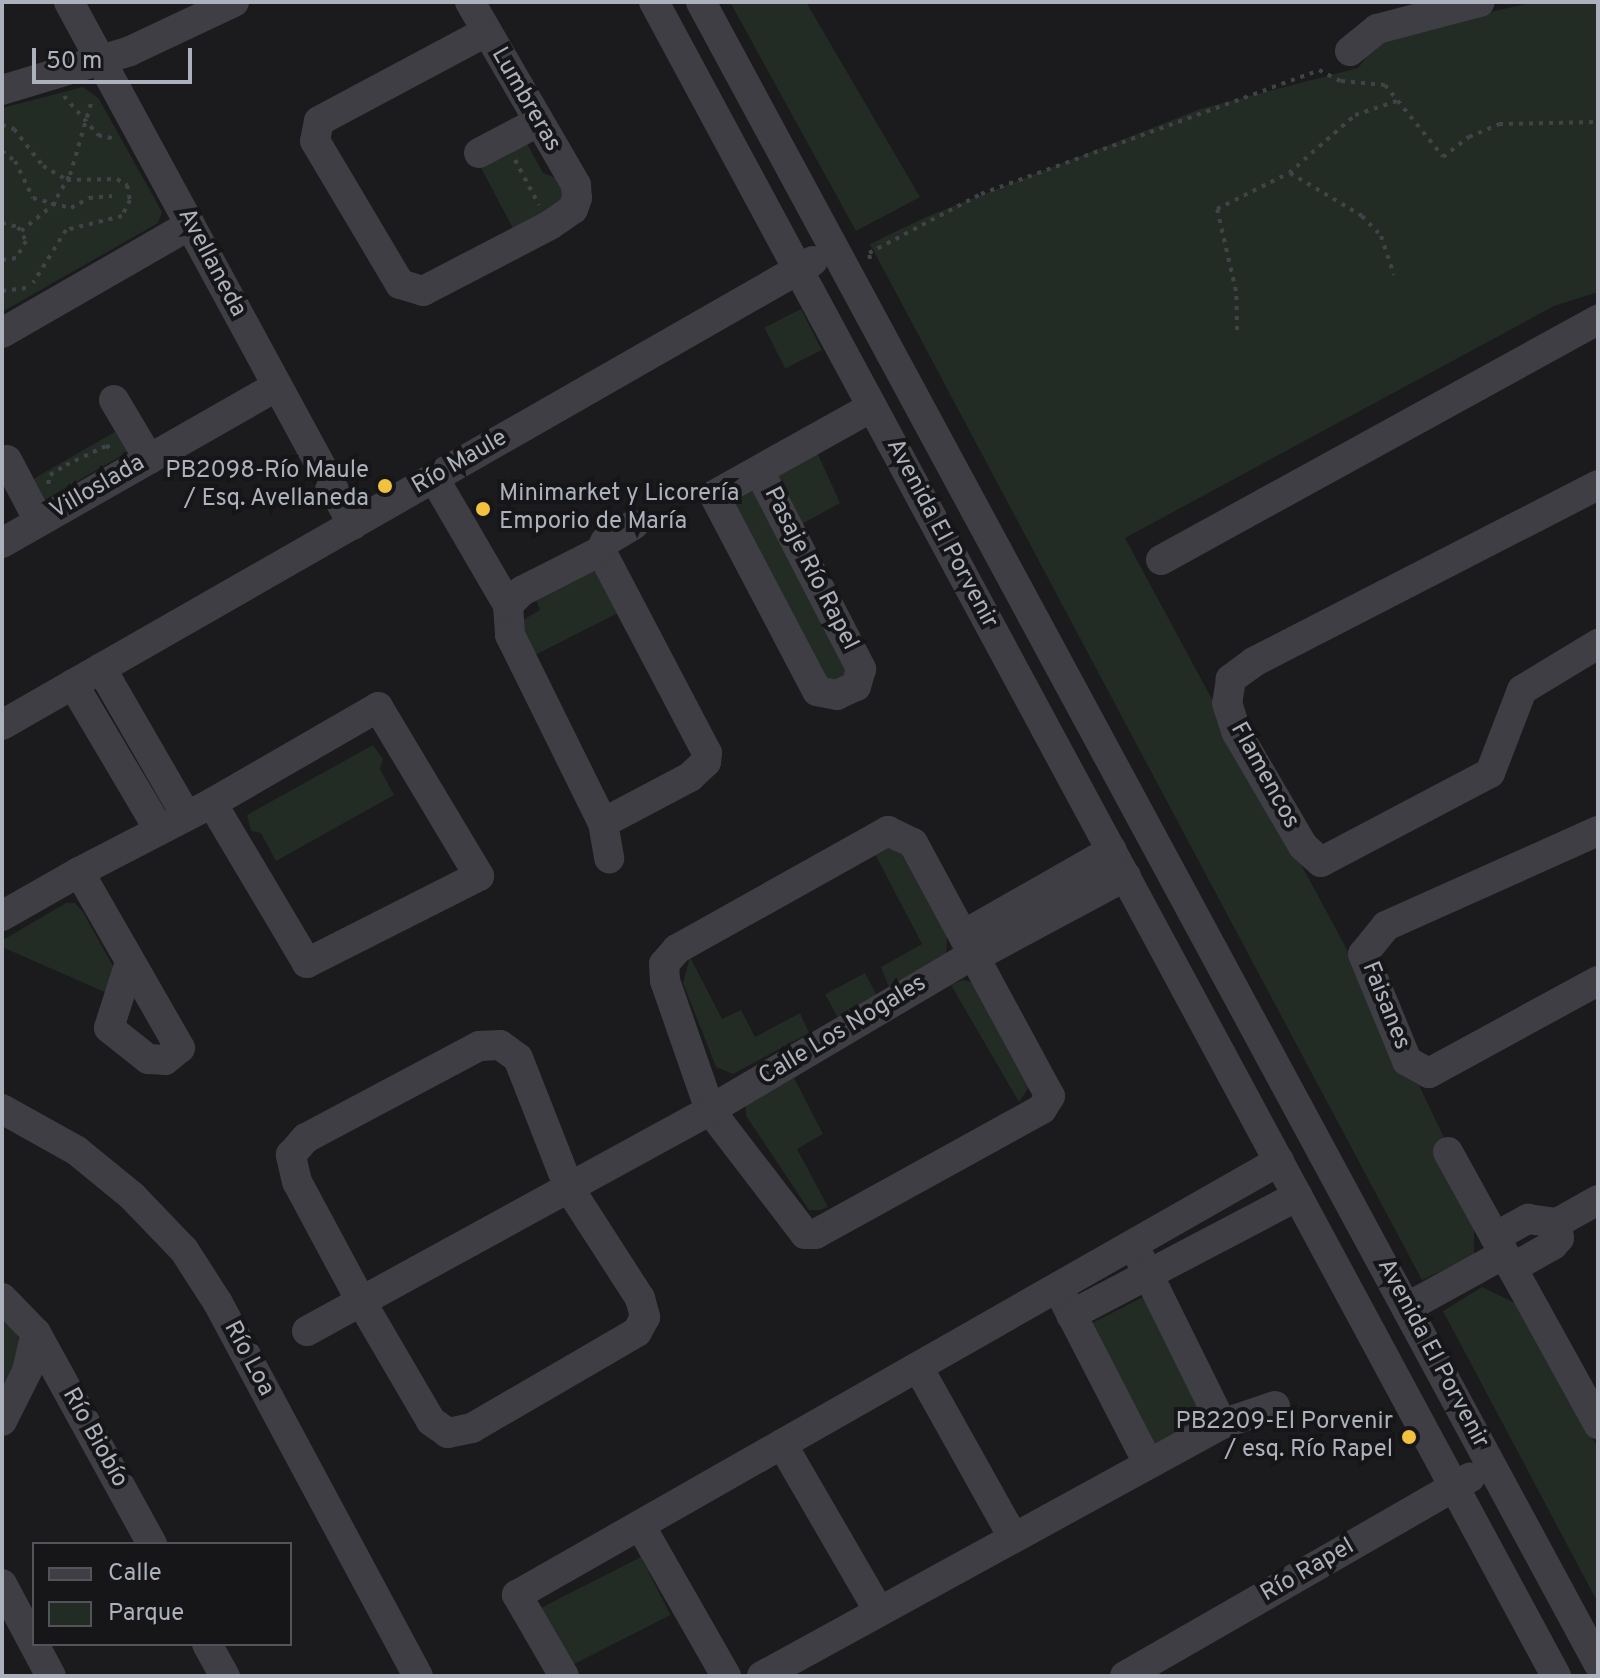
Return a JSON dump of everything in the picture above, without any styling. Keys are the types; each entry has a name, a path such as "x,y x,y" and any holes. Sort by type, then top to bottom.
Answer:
{"street":[{"name":"Avellaneda","path":"69,2 353,525"},
{"path":"2,90 101,61 234,2"},
{"name":"Lumbreras","path":"470,2 536,123 576,185 577,198 573,209 550,225"},
{"name":"Avenida El Porvenir","path":"654,2 1556,1676"},
{"name":"Avenida El Porvenir","path":"701,2 1598,1663"},
{"path":"1350,51 1377,29 1480,2"},
{"path":"486,32 319,121 315,141 400,284 423,291 550,225"},
{"path":"492,147 536,123"},
{"path":"2,333 190,225"},
{"name":"Río Maule","path":"2,725 835,248"},
{"path":"1161,560 1598,320"},
{"name":"Villoslada","path":"2,543 277,386"},
{"path":"114,400 149,459"},
{"path":"759,471 872,407"},
{"path":"7,460 39,521"},
{"name":"Pasaje Río Rapel","path":"759,471 861,669 856,686 837,695 817,691 714,495 759,471"},
{"path":"434,478 508,605 510,635 603,823 609,858"},
{"name":"Flamencos","path":"1598,485 1254,662 1231,679 1227,703 1237,733 1303,846 1321,862 1490,773 1522,690 1598,644"},
{"path":"508,605 522,591 601,551 605,542 633,525"},
{"path":"601,551 707,753 706,762 690,777 603,823"},
{"path":"2,916 158,828 199,809 378,707 479,876 307,963 199,809 101,668"},
{"path":"73,684 158,828"},
{"name":"Faisanes","path":"1598,831 1386,926 1363,954 1407,1061 1429,1073 1598,981"},
{"path":"897,832 913,843 972,948 1048,1084 1050,1096 1042,1109 816,1234 805,1234 794,1226 710,1110 665,981 664,964 677,949 873,836 897,832"},
{"name":"Calle Los Nogales","path":"307,1331 710,1110 972,948 1119,863"},
{"path":"79,872 130,962"},
{"path":"500,1045 518,1058 569,1188 640,1298 645,1317 637,1332 472,1428 448,1433 431,1421 362,1303 297,1182 291,1155 306,1138 479,1046 500,1045"},
{"path":"1228,1065 1265,1045"},
{"name":"Río Loa","path":"2,1109 77,1151 132,1196 184,1250 218,1303 418,1676"},
{"path":"1448,1152 1598,1424"},
{"path":"564,1676 517,1595 1279,1161"},
{"path":"1071,1315 1298,1196"},
{"path":"1408,1307 1504,1253 1553,1245 1559,1238 1557,1223 1598,1200"},
{"path":"1133,1244 1222,1424"},
{"path":"1057,1288 1148,1463"},
{"name":"Río Biobío","path":"2,1298 36,1333 151,1542"},
{"path":"2,1421 27,1371 36,1333"},
{"path":"918,1367 1013,1537"},
{"path":"762,1676 1222,1424 1275,1406"},
{"path":"782,1444 879,1611"},
{"name":"Río Rapel","path":"1125,1676 1491,1465"},
{"path":"640,1525 726,1676"},
{"path":"2,1584 32,1640"},
{"path":"35,1646 51,1676"},
{"path":"208,1646 225,1676"}],"path":[{"path":"21,231 52,206 67,180 87,126 101,61"},
{"path":"871,266 869,253 981,194 1319,70 1341,81 1385,85 1443,157 1469,137 1499,124 1598,122"},
{"path":"50,76 87,126 115,139 142,137"},
{"path":"1237,330 1236,291 1217,209 1289,173 1355,115 1400,100"},
{"path":"2,125 14,129 43,166 67,180 117,179 127,185 130,200 122,216 66,230 41,278 27,288 2,291"},
{"path":"492,147 550,225"},
{"path":"2,151 15,161 33,198 52,206 71,208 89,198 112,196"},
{"path":"1289,173 1362,216 1381,236 1394,275"},
{"path":"2,223 21,231"},
{"path":"2,260 23,252 21,231"}],"green space":[{"path":"730,2 806,2 920,197 856,231"},
{"path":"1535,2 1598,2 1598,292 1554,306 1125,538 1344,944 1399,1063 1418,1083 1447,1144 1474,1223 1474,1256 1422,1280 870,244 926,217 1200,109 1358,68 1383,36"},
{"path":"83,87 99,99 162,212 158,223 2,312 2,108"},
{"path":"525,140 543,173 560,180 566,191 562,210 516,234 479,164"},
{"path":"801,309 822,350 785,369 764,328"},
{"path":"118,430 130,451 42,502 30,481"},
{"path":"815,448 840,503 782,535 851,669 828,689 728,516 732,490"},
{"path":"589,568 604,572 622,611 533,656 518,623 540,610 535,597"},
{"path":"373,745 383,759 380,769 394,795 276,861 261,833 251,831 247,815"},
{"path":"889,847 902,855 947,937 946,955 889,987 881,967 922,944 875,854"},
{"path":"66,903 75,903 83,912 114,968 107,993 2,947 3,940"},
{"path":"690,957 722,1019 741,1010 755,1037 800,1013 809,1033 733,1074 716,1067 683,983"},
{"path":"865,973 877,996 837,1017 825,994"},
{"path":"963,980 973,982 1029,1087 1019,1102 951,985"},
{"path":"794,1078 823,1134 797,1149 828,1207 820,1210 809,1210 746,1116 746,1105"},
{"path":"1482,1287 1523,1307 1598,1448 1598,1603 1443,1311"},
{"path":"1145,1296 1208,1420 1154,1448 1091,1324"},
{"path":"2,1314 15,1322 21,1350 2,1387"},
{"path":"641,1557 671,1615 571,1666 541,1608"}],"place":[{"name":"PB2098-Río Maule / Esq. Avellaneda","path":"385,486"},
{"name":"Minimarket y Licorería Emporio de María","path":"483,509"},
{"name":"PB2209-El Porvenir / esq. Río Rapel","path":"1409,1437"}]}
